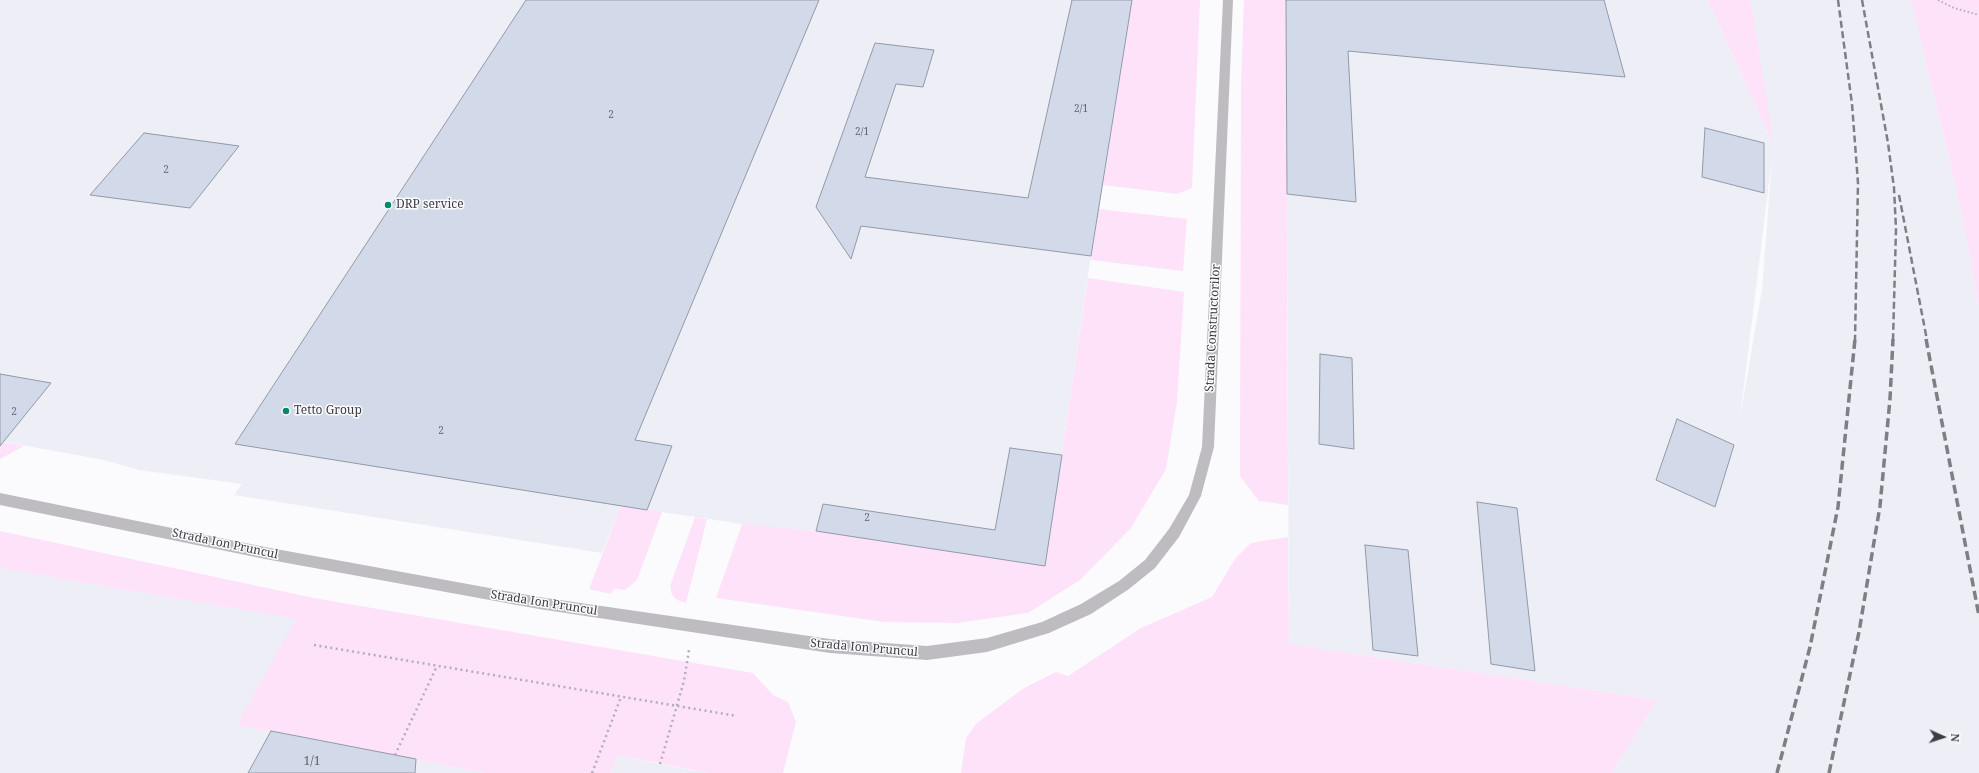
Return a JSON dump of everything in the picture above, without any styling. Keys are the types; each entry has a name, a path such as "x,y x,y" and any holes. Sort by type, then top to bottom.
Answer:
{"street":[{"name":"Strada Constructorilor","path":"1086,609 1124,585 1150,564 1174,533 1195,496 1208,447 1228,0"},
{"name":"Strada Ion Pruncul","path":"0,499 296,559 539,603 830,646 927,653 987,644 1044,628 1086,609"}],"path":[{"path":"1938,0 1954,8 1979,15"},
{"path":"660,764 684,681 694,626"},
{"path":"314,645 737,716"},
{"path":"395,755 437,666"},
{"path":"592,773 621,697"}],"shaded area":[{"path":"0,0 1132,0 1091,256 1045,566 816,531 756,526 621,506 602,553 234,495 242,484 139,470 104,460 0,441"},
{"path":"1132,0 1200,0 1192,188 1177,194 1103,185"},
{"path":"1244,0 1286,0 1288,505 1259,501 1240,476 1241,87"},
{"path":"1286,0 1708,0 1773,144 1751,0 1911,0 1961,209 1979,308 1979,773 1612,773 1657,700 1289,644","holes":["1772,159 1762,289 1740,418"]},
{"path":"1708,0 1751,0 1774,146"},
{"path":"1911,0 1979,0 1979,308 1961,209"},
{"path":"1099,209 1187,219 1183,271 1091,260"},
{"path":"1088,278 1184,292 1177,402 1166,469 1131,528 1080,580 1028,613 957,623 884,622 716,598 742,524 816,531 1045,566"},
{"path":"0,441 3,442 24,446 0,459"},
{"path":"621,506 662,512 637,580 625,590 614,589 611,594 589,589"},
{"path":"695,517 707,519 686,603 677,600 672,595 670,586"},
{"path":"0,531 314,598 753,673 773,695 788,702 796,722 783,773 708,773 618,755 611,773 485,773 237,725 296,619 0,568"},
{"path":"1288,537 1289,644 1657,700 1612,773 961,773 966,738 977,723 1024,688 1056,672 1068,676 1141,628 1212,597 1235,559 1251,543"},
{"path":"0,568 297,619 237,725 485,773 0,773"},
{"path":"618,755 660,764 708,773 611,773"}],"building":[{"path":"526,0 819,0 635,440 672,446 647,510 235,444"},
{"path":"1072,0 1132,0 1091,256 861,226 851,259 816,207 875,43 934,50 923,87 896,84 865,177 1028,198"},
{"path":"1286,0 1604,0 1625,77 1348,51 1356,202 1287,194"},
{"path":"1705,128 1764,143 1764,193 1702,177"},
{"path":"144,133 239,146 190,208 90,195"},
{"path":"1320,354 1352,358 1354,449 1319,444"},
{"path":"0,374 51,383 0,446"},
{"path":"1677,419 1734,445 1715,507 1656,480"},
{"path":"1010,448 1062,455 1045,566 816,531 823,504 995,530"},
{"path":"1477,502 1517,508 1535,671 1491,664"},
{"path":"1365,545 1408,550 1418,656 1373,650"},
{"path":"271,731 416,759 415,773 248,773"}],"railway":[{"path":"1838,0 1852,104 1858,183 1855,340"},
{"path":"1862,0 1888,143 1894,188 1896,229 1893,340"},
{"path":"1899,195 1927,340"},
{"path":"1777,773 1810,647 1838,507 1855,339"},
{"path":"1829,773 1859,632 1880,506 1890,399 1893,339"},
{"path":"1926,339 1979,616"}],"place":[{"name":"DRP service","path":"388,205"},
{"name":"Tetto Group","path":"286,411"}]}
